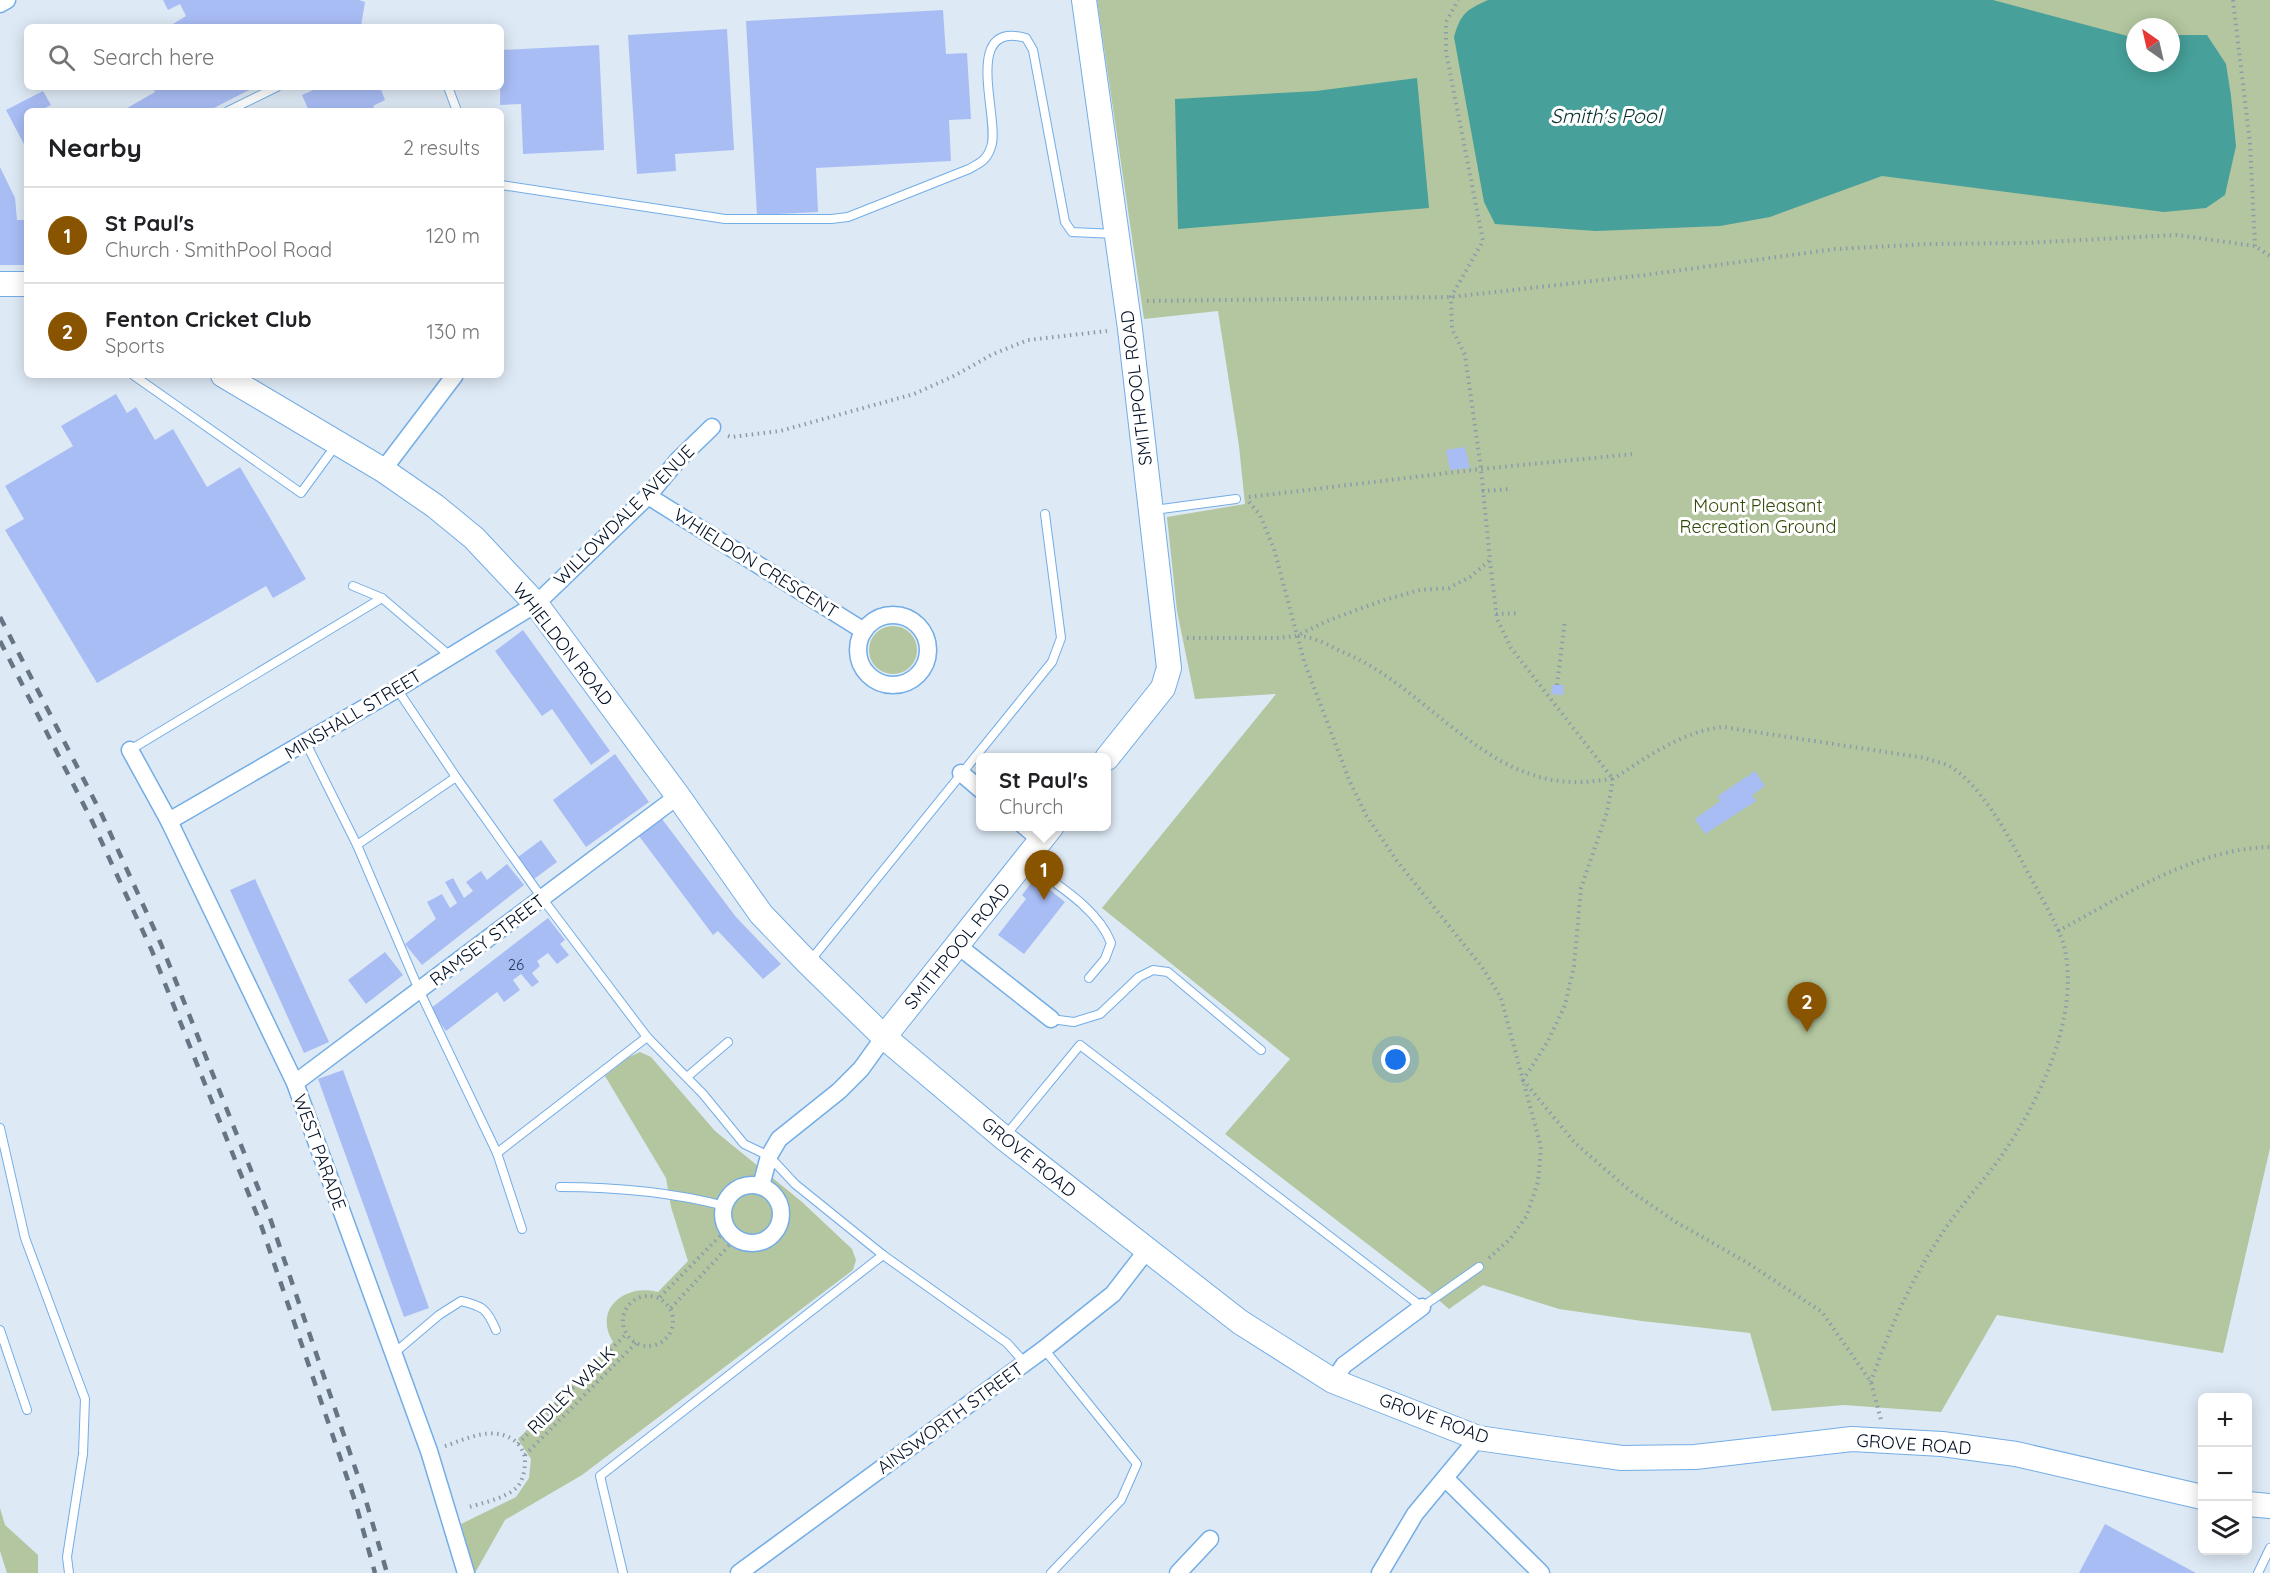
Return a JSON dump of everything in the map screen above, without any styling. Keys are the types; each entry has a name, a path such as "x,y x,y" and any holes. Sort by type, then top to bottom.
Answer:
{"street":[{"path":"0,4 7,0"},
{"name":"SMITHPOOL ROAD","path":"1084,0 1118,234 1169,668 1163,688 1111,753"},
{"path":"0,284 24,284"},
{"name":"WHIELDON ROAD","path":"228,378 383,470 435,506 474,538 536,604 678,796 761,914 808,963"},
{"path":"383,470 453,378"},
{"name":"WILLOWDALE AVENUE","path":"536,604 648,496 678,459 712,427"},
{"name":"WHIELDON CRESCENT","path":"648,496 864,631"},
{"name":"MINSHALL STREET","path":"169,821 306,743 536,604"},
{"path":"891,615 904,617 915,623 924,633 928,654 917,676 903,684 883,684 873,680 865,673 858,658 858,646 864,631 870,623 891,615"},
{"name":"WEST PARADE","path":"130,750 169,821 295,1083 392,1355 429,1451 466,1573"},
{"path":"961,773 976,786"},
{"name":"RAMSEY STREET","path":"295,1083 678,796"},
{"name":"SMITHPOOL ROAD","path":"884,1036 1025,860 1039,831"},
{"path":"957,945 1051,1019"},
{"name":"GROVE ROAD","path":"808,963 884,1036 1004,1138 1240,1322 1333,1381 1478,1438 1622,1458 1695,1457 1852,1439 1942,1444 2016,1454 2198,1496"},
{"path":"761,1186 769,1156 779,1139 839,1091 861,1069 884,1036"},
{"path":"761,1186 777,1198 781,1208 777,1230 770,1237 756,1243 731,1233 724,1209 726,1206 734,1192 742,1187 761,1186"},
{"name":"AINSWORTH STREET","path":"739,1573 1044,1349 1113,1294 1148,1250"},
{"path":"1333,1381 1344,1365 1422,1307"},
{"path":"1380,1573 1415,1514 1478,1438"},
{"path":"1446,1479 1541,1573"},
{"path":"2252,1504 2270,1506"},
{"path":"1178,1573 1210,1539"}],"lane":[{"path":"504,185 725,219 848,217 984,161 993,145 987,63 993,45 1005,37 1017,36 1026,38 1033,50 1065,222 1072,232 1118,234"},
{"path":"234,108 272,90"},
{"path":"449,90 456,108"},
{"path":"137,378 301,493 338,442"},
{"path":"1151,511 1241,499"},
{"path":"977,753 1052,662 1061,638 1045,514"},
{"path":"353,586 382,598 449,655"},
{"path":"130,750 382,598"},
{"path":"397,689 542,898 647,1037 687,1077 744,1144 769,1156 795,1184 883,1255 1007,1343 1025,1363"},
{"path":"306,743 357,845 419,990 498,1153 522,1229"},
{"path":"808,963 976,755"},
{"path":"357,845 456,777"},
{"path":"1025,860 1092,913 1106,930 1111,943 1105,959 1089,978"},
{"path":"1051,1019 1074,1022 1100,1014 1139,977 1153,970 1168,972 1261,1050"},
{"path":"498,1153 647,1037"},
{"path":"687,1077 728,1042"},
{"path":"1004,1138 1080,1045 1422,1307 1479,1267"},
{"path":"0,1128 25,1238 85,1399 83,1454 67,1557 69,1573"},
{"path":"560,1186 604,1187 682,1196 726,1206"},
{"path":"623,1573 600,1476 883,1255"},
{"path":"392,1355 438,1315 461,1301 480,1305 489,1315 496,1330"},
{"path":"0,1330 27,1410"},
{"path":"1044,1349 1137,1464 1121,1500 1050,1573"},
{"path":"2264,1569 2270,1548"}],"path":[{"path":"1458,0 1446,22 1446,52 1483,241 1451,297 1452,329 1465,355 1481,469 1496,614 1511,648 1613,779 1607,812 1581,888 1574,966 1566,1005 1547,1043 1523,1080"},
{"path":"2233,0 2250,143 2255,246"},
{"path":"1126,302 1201,299 1451,297 1645,275 1847,248 1929,244 2024,243 2177,235 2255,246 2270,256"},
{"path":"712,427 731,437 780,431 914,394 956,375 991,355 1028,340 1130,329"},
{"path":"1241,499 1481,469 1634,454"},
{"path":"1482,491 1510,489"},
{"path":"1241,499 1260,515 1274,549 1296,636 1319,703 1350,782 1366,815 1397,861 1482,968 1501,998 1541,1147 1538,1182 1526,1217 1510,1239 1479,1267"},
{"path":"1166,638 1279,639 1296,636 1384,600 1420,590 1449,588 1470,577 1490,560"},
{"path":"1496,614 1519,613"},
{"path":"1557,685 1565,620"},
{"path":"1296,636 1315,639 1363,660 1495,759 1529,774 1549,779 1572,783 1613,779 1651,755 1702,729 1724,727 1925,758 1948,766 1968,780 2006,830 2064,945 2068,993 2063,1029 2054,1057 2039,1089 2001,1156 1939,1238 1909,1290 1885,1341 1871,1382"},
{"path":"2058,931 2183,865 2244,848 2270,847"},
{"path":"1523,1080 1575,1143 1629,1190 1676,1222 1746,1262 1822,1312 1871,1382 1888,1441"},
{"path":"731,1233 671,1308 660,1297 731,1233"},
{"name":"RIDLEY WALK","path":"660,1297 644,1295 635,1299 627,1307 623,1323 626,1334 636,1343 653,1346 668,1338 674,1321 671,1308"},
{"name":"RIDLEY WALK","path":"518,1443 626,1334"},
{"name":"RIDLEY WALK","path":"525,1455 636,1343"},
{"name":"RIDLEY WALK","path":"429,1451 494,1432 505,1434 518,1443 525,1455 525,1472 518,1486 506,1494 448,1514"}],"green space":[{"name":"Mount Pleasant Recreation Ground","path":"1097,0 2270,0 2270,1148 2223,1353 1997,1315 1941,1412 1844,1405 1772,1411 1750,1333 1559,1309 1483,1285 1449,1309 1225,1134 1290,1059 1102,908 1276,694 1195,699 1177,611 1167,517 1245,504 1239,446 1218,311 1144,319"},
{"path":"888,626 898,626 910,633 917,645 917,655 910,667 898,674 888,674 873,663 869,655 869,645 880,630"},
{"path":"640,1052 651,1057 715,1131 802,1202 852,1249 856,1260 853,1270 582,1475 505,1520 475,1573 461,1524 516,1497 529,1478 531,1459 518,1439 613,1342 608,1330 607,1319 609,1310 615,1302 624,1295 634,1292 645,1290 658,1292 688,1261 671,1207 666,1178 605,1076 629,1057"},
{"path":"0,1508 5,1525 38,1555 38,1573 7,1573 0,1551"}],"water":[{"name":"Smith's Pool","path":"1488,0 1993,0 2126,36 2126,72 2180,72 2180,35 2207,35 2226,64 2236,146 2225,195 2206,208 2164,212 1882,176 1770,217 1720,226 1596,231 1495,224 1484,202 1454,37 1462,17 1474,7"},
{"path":"1417,78 1429,208 1178,229 1175,99 1316,91"}],"building":[{"path":"163,0 359,0 365,2 361,24 173,24 186,16 180,4 168,10"},
{"path":"943,10 946,54 967,53 971,119 949,120 951,161 816,168 818,212 757,215 746,21"},
{"path":"727,29 734,150 675,154 676,171 637,174 628,35"},
{"path":"599,45 604,150 523,154 521,104 500,105 500,90 504,90 504,50"},
{"path":"154,90 249,90 214,108 127,108 155,92"},
{"path":"313,90 381,90 385,100 373,106 374,108 308,108 302,95"},
{"path":"43,91 51,105 45,108 24,108 24,144 6,110"},
{"path":"0,167 15,198 17,220 24,220 24,265 0,265"},
{"path":"116,394 127,413 136,407 155,440 173,429 207,487 240,467 306,579 273,598 266,586 97,683 5,530 24,519 5,486 73,446 61,426"},
{"path":"1465,447 1470,468 1450,470 1446,450"},
{"path":"523,630 610,751 591,765 552,709 542,716 495,651"},
{"path":"1552,685 1564,685 1563,695 1551,694"},
{"path":"615,754 649,802 586,847 553,800"},
{"path":"1755,771 1765,786 1752,795 1756,801 1705,834 1695,819 1720,801 1718,796"},
{"path":"662,819 736,917 781,964 763,979 718,931 713,935 639,836"},
{"path":"541,840 557,862 534,879 518,857"},
{"path":"507,864 524,885 422,965 405,944 436,919 427,902 442,894 450,908 457,903 445,882 453,878 464,898 473,891 466,882 481,871 487,880"},
{"path":"1035,878 1065,902 1024,954 998,935 1026,899 1022,895"},
{"path":"255,879 329,1042 304,1053 230,890"},
{"path":"548,918 565,940 560,944 569,955 557,964 548,953 537,961 540,966 532,973 539,982 532,987 521,974 513,980 520,990 504,1002 497,992 446,1031 430,1009"},
{"path":"385,952 403,975 366,1004 348,980"},
{"path":"343,1070 429,1308 404,1317 318,1079"},
{"path":"2105,1524 2196,1573 2079,1573"}],"railway":[{"path":"0,617 101,813 161,944 270,1218 364,1494 387,1573"},
{"path":"0,641 92,821 152,951 261,1225 355,1501 375,1573"}],"place":[{"name":"St Paul's","path":"1044,900"},
{"name":"Fenton Cricket Club","path":"1807,1032"}]}
